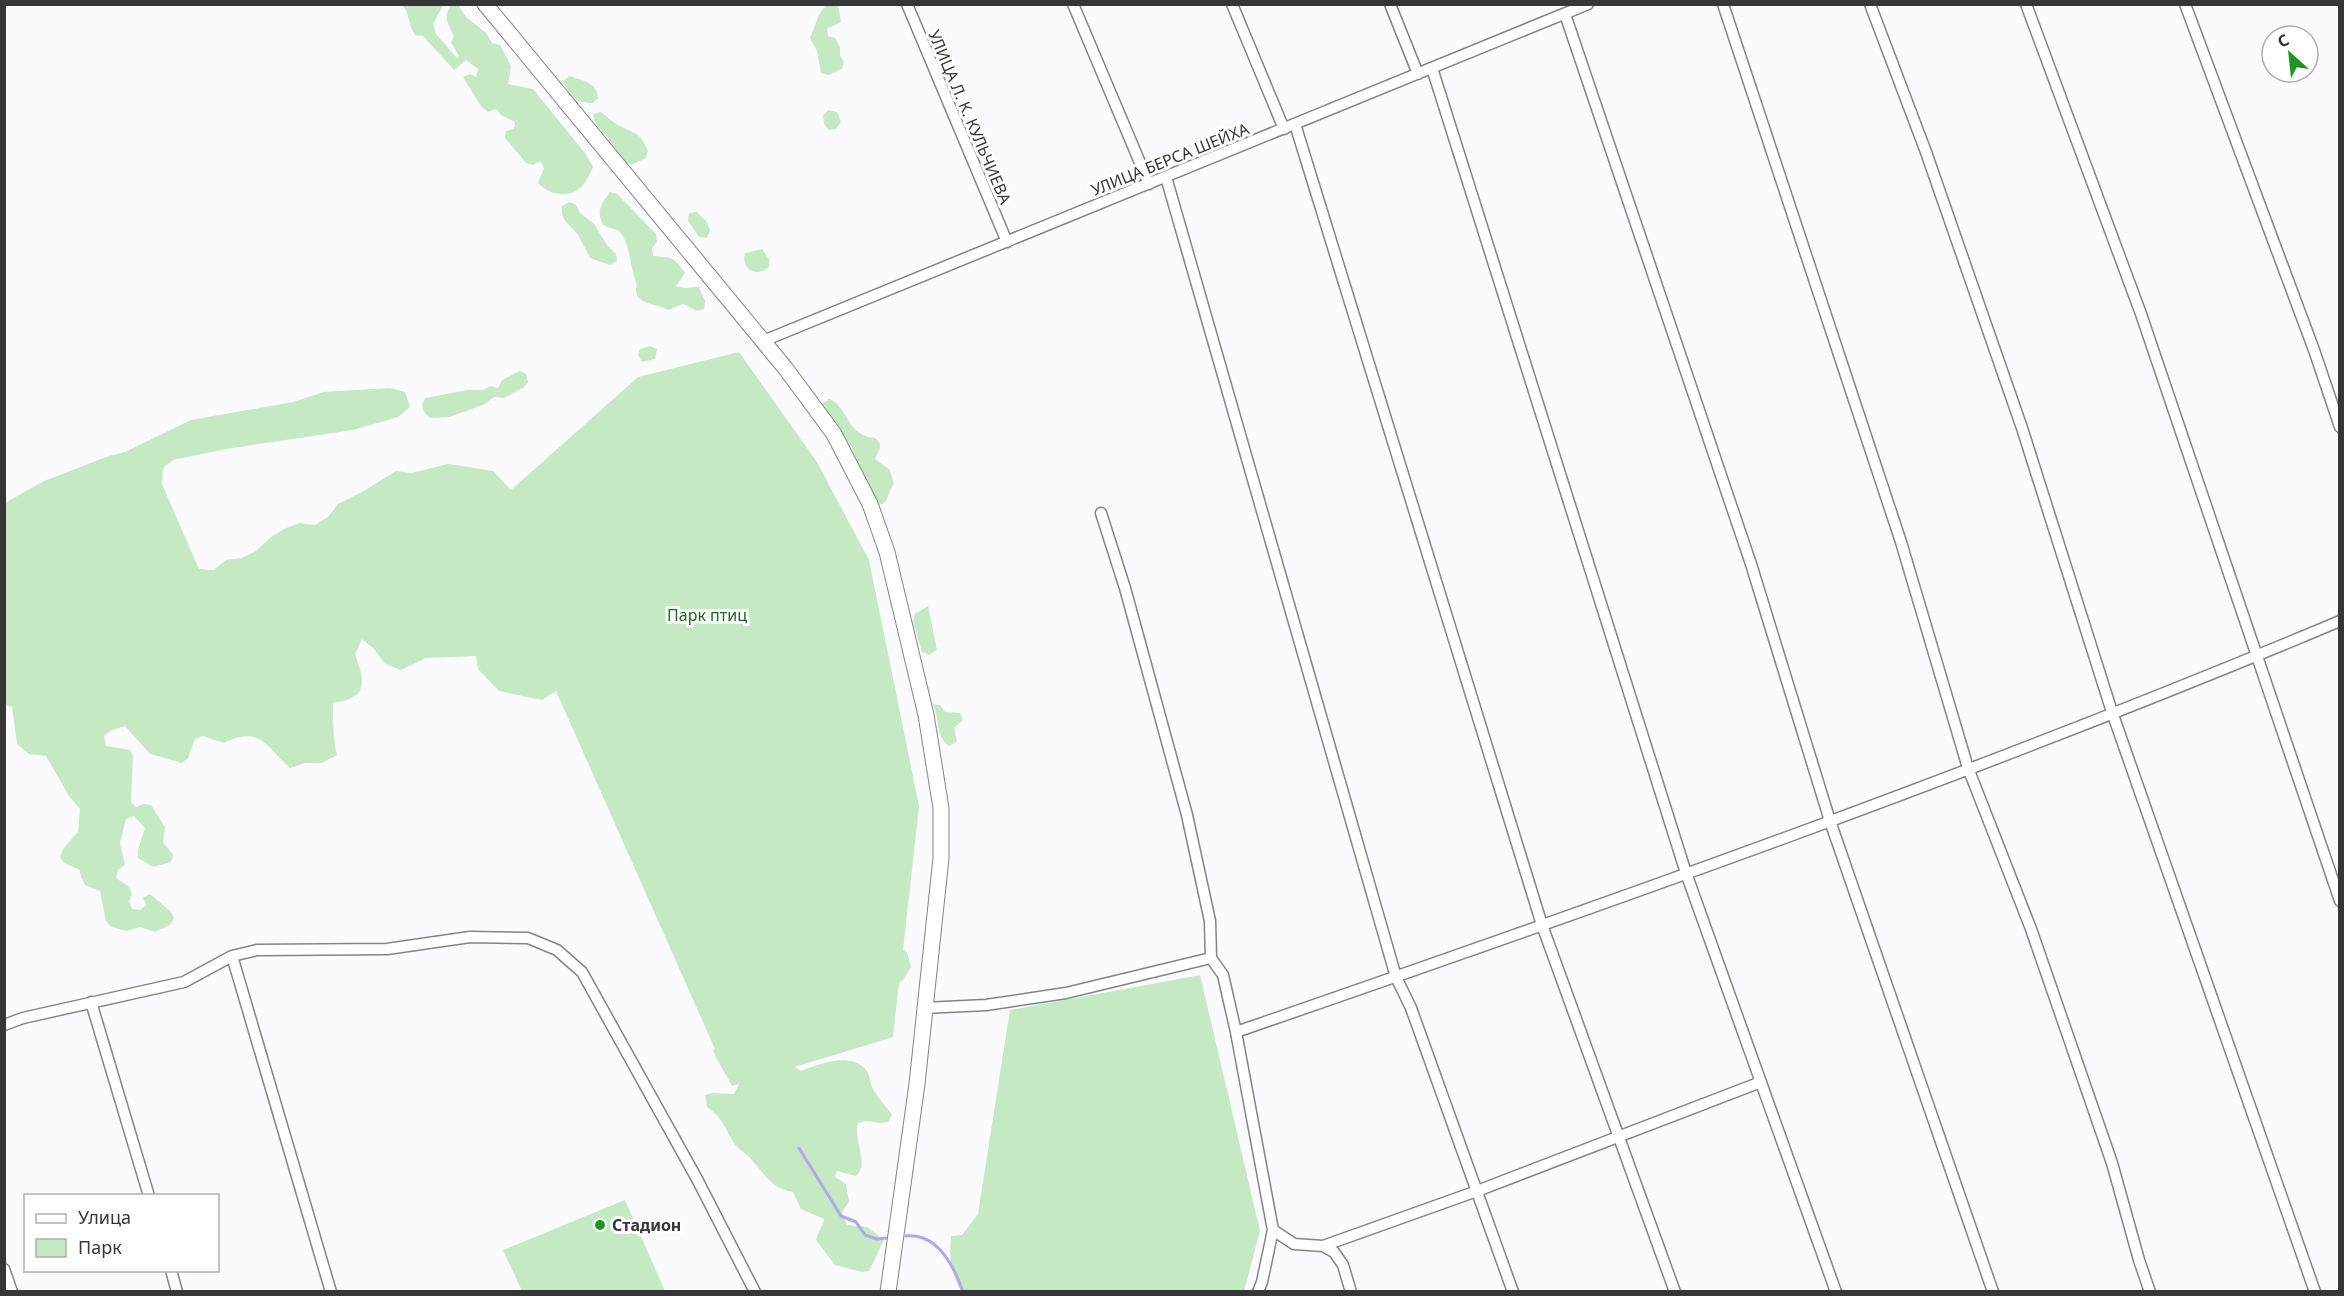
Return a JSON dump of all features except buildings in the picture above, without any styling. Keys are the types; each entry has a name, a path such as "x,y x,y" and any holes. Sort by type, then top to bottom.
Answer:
{"main road":[{"path":"485,4 763,341 834,434 870,504 887,552 926,715 941,808 941,858 917,1084 888,1292"}],"street":[{"name":"УЛИЦА Л. К. КУЛЬЧИЕВА","path":"907,4 1007,242"},
{"path":"1073,4 1149,184"},
{"path":"1232,4 1284,129"},
{"path":"1390,4 1418,74"},
{"name":"УЛИЦА БЕРСА ШЕЙХА","path":"763,341 1588,4"},
{"path":"1723,4 1901,542 1968,768 2031,928 2112,1163 2150,1292"},
{"path":"1870,4 1926,152 2022,428 2112,712 2315,1292"},
{"path":"2026,4 2141,314 2340,901"},
{"path":"2185,4 2314,350 2340,427"},
{"path":"1565,14 1751,564 1830,821 1993,1292"},
{"path":"1432,68 1686,873 1836,1292"},
{"path":"1295,124 1542,926 1675,1292"},
{"path":"1166,177 1396,977 1411,1008 1513,1292"},
{"path":"1101,513 1125,588 1187,815 1210,921 1211,958 1223,975 1236,1032 1273,1230 1258,1292"},
{"path":"1236,1032 1542,926 1830,821 2340,621"},
{"path":"4,1025 23,1018 184,982 232,956 257,950 387,949 470,937 528,938 557,950 582,972 698,1179 755,1292"},
{"path":"232,956 331,1292"},
{"path":"924,1008 986,1005 1066,993 1211,958"},
{"path":"91,1002 147,1194"},
{"path":"1273,1230 1294,1244 1323,1246 1477,1191 1761,1082"},
{"path":"1323,1246 1334,1252 1343,1265 1351,1292"},
{"path":"4,1269 12,1292"},
{"path":"172,1272 177,1292"}],"green space":[{"path":"402,5 443,5 433,24 436,34 457,58 459,56 451,43 454,36 447,18 450,6 458,5 466,17 486,33 492,43 500,45 511,66 508,84 533,89 585,153 593,167 582,186 570,193 558,194 538,183 544,168 540,161 533,165 526,163 505,138 506,131 514,129 515,122 501,115 496,109 488,112 481,106 463,77 470,74 476,77 478,69 466,60 454,70 423,36 415,35"},
{"path":"826,5 838,5 841,22 827,29 828,36 835,38 840,47 840,55 844,62 842,69 829,75 821,73 817,51 810,38 819,15"},
{"path":"569,76 592,85 598,98 593,103 582,102 574,98 563,81"},
{"path":"828,110 837,112 841,122 836,129 829,130 824,124 823,116"},
{"path":"601,112 640,137 648,151 646,158 631,165 623,160 595,122 593,114"},
{"path":"610,192 617,194 656,234 657,242 652,248 653,256 672,258 685,273 676,286 699,287 705,301 704,309 697,311 683,304 668,310 645,302 637,296 637,284 625,240 617,230 603,225 601,220 600,208"},
{"path":"569,202 576,205 580,213 594,224 607,245 616,254 617,261 610,265 590,258 578,235 563,215 562,206"},
{"path":"697,212 706,221 710,230 707,238 699,237 688,221 689,213"},
{"path":"762,249 769,259 769,267 759,272 747,268 745,253"},
{"path":"650,346 657,349 655,359 642,362 638,355 640,349"},
{"name":"Парк птиц","path":"739,352 817,462 869,560 919,806 903,950 907,952 911,967 899,983 893,1037 795,1067 801,1071 827,1062 846,1060 855,1062 868,1073 874,1091 892,1115 888,1122 858,1123 862,1165 860,1171 856,1176 837,1171 835,1177 846,1184 849,1202 842,1212 847,1225 867,1227 884,1240 869,1271 862,1272 835,1265 816,1240 824,1219 801,1209 793,1192 769,1180 736,1145 720,1119 707,1107 705,1095 734,1094 739,1084 732,1086 713,1051 715,1049 556,691 542,700 499,691 478,669 476,656 426,658 401,670 385,664 374,649 362,639 355,654 361,673 361,687 353,697 333,703 337,755 322,763 305,763 290,768 268,746 255,737 236,738 224,743 203,736 195,739 188,758 182,763 150,754 125,726 110,731 104,736 106,746 130,750 133,756 131,802 136,807 144,804 151,805 165,827 163,842 173,855 171,862 153,867 138,858 138,850 145,828 134,816 126,819 120,843 125,865 118,870 116,878 129,887 132,894 129,901 132,909 140,910 146,905 143,898 150,894 170,911 174,918 170,925 155,932 140,927 127,931 111,927 106,921 100,891 85,885 80,870 64,863 60,857 63,849 78,832 80,809 69,796 46,756 29,754 17,744 12,707 5,705 5,503 44,481 125,452 191,420 293,402 324,392 390,388 405,392 410,407 398,417 353,430 226,449 173,460 163,468 162,484 199,569 214,570 226,560 242,558 256,551 284,529 299,523 315,525 328,517 338,504 396,471 411,473 448,464 463,466 493,471 511,490 638,377"},
{"path":"520,371 526,374 528,382 523,388 504,398 494,397 485,404 450,417 430,418 424,412 422,405 425,398 468,390 483,390 491,386 498,388 502,380"},
{"path":"829,399 840,408 858,432 875,438 880,443 875,459 890,470 894,484 883,504 875,505 872,502 851,445 841,434 839,426 825,413 822,404"},
{"path":"928,606 937,650 929,655 922,652 913,622 915,614"},
{"path":"933,704 940,705 945,712 960,713 963,720 954,728 957,742 949,746 940,732"},
{"path":"1200,975 1260,1231 1244,1291 962,1291 951,1265 951,1236 962,1235 978,1214 1010,1010"},
{"name":"Стадион","path":"625,1200 665,1291 522,1291 503,1250"}],"waterway":[{"path":"799,1148 841,1216 856,1222 865,1235 877,1239 886,1238"},
{"path":"906,1236 917,1236 927,1240 943,1253 955,1272 963,1292"}],"place":[{"name":"Стадион","path":"600,1225"}]}
